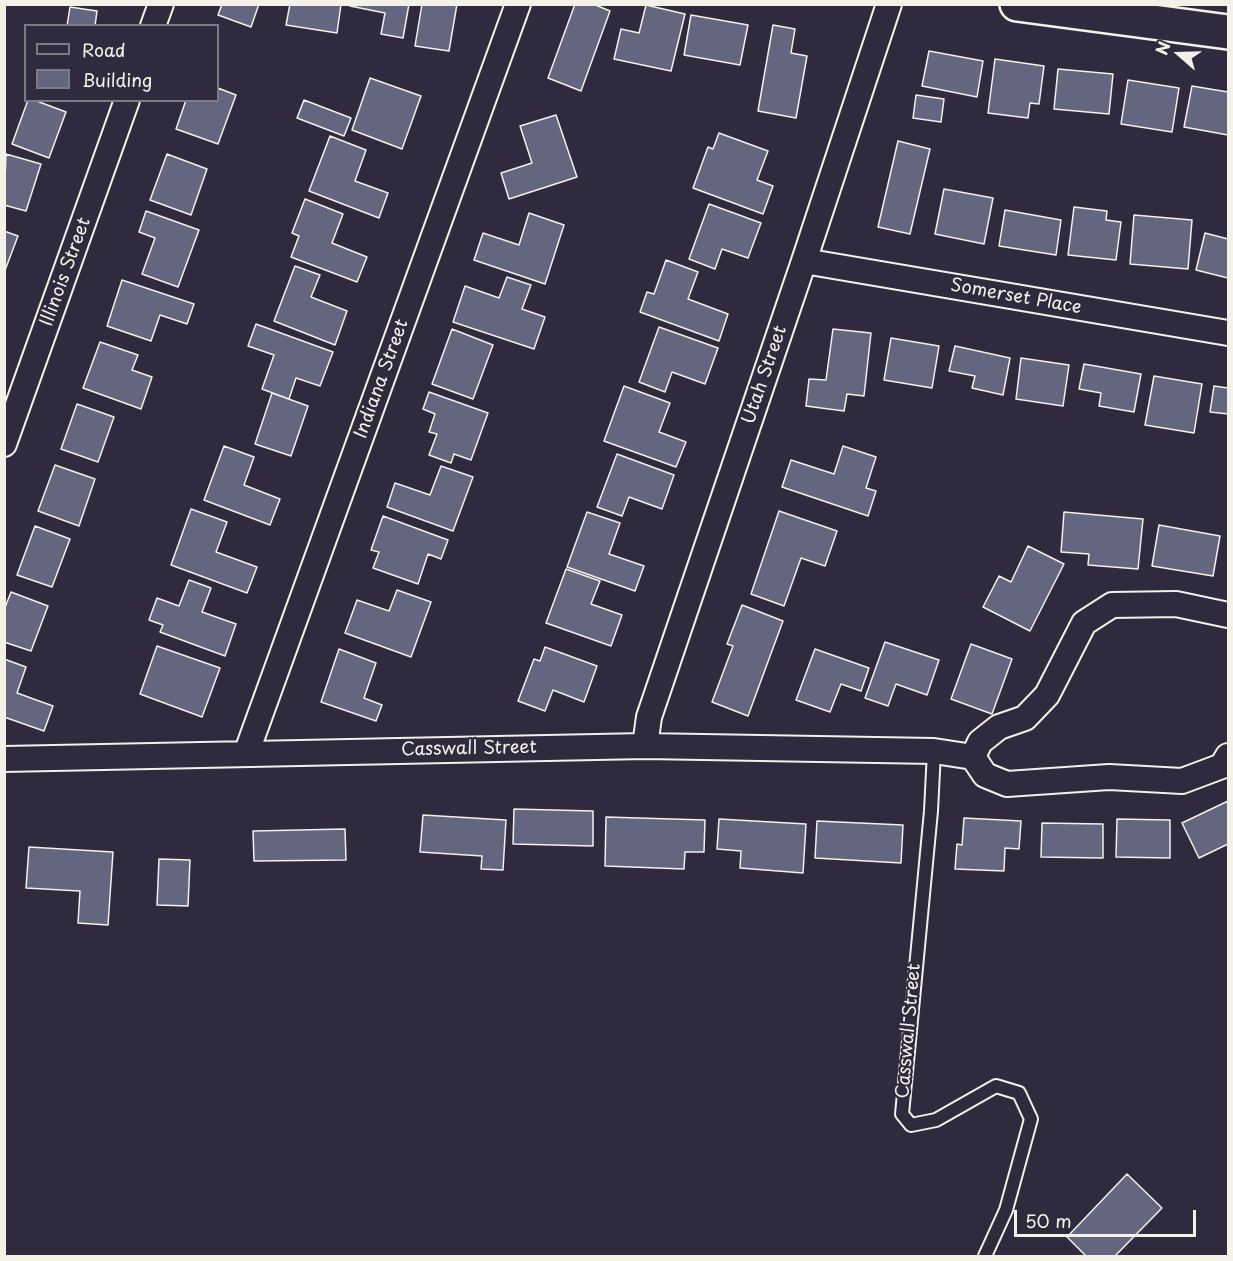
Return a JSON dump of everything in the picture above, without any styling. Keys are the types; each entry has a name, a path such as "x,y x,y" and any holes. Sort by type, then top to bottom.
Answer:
{"street":[{"path":"154,24 161,4"},
{"name":"Indiana Street","path":"246,754 518,4"},
{"name":"Utah Street","path":"645,746 649,717 889,4"},
{"path":"1017,4 1147,12 1228,32"},
{"name":"Illinois Street","path":"4,444 126,102"},
{"name":"Somerset Place","path":"804,261 1228,333"},
{"path":"1228,615 1176,604 1112,605 1084,623 1047,695 1025,718 999,727 980,742 974,757 985,775 1007,784 1109,777 1182,781 1222,766 1228,756"},
{"name":"Casswall Street","path":"4,759 645,746 934,751 974,757"}],"lane":[{"name":"Casswall Street","path":"934,751 931,811 902,1114 911,1125 936,1120 996,1086 1019,1094 1031,1119 1006,1210 985,1257"}],"building":[{"path":"222,4 259,4 251,27 218,15"},
{"path":"290,4 341,4 337,33 286,25"},
{"path":"350,4 409,4 403,38 381,34 385,13 350,6"},
{"path":"422,4 457,4 449,51 415,46"},
{"path":"575,4 593,4 610,11 581,91 548,78"},
{"path":"646,5 685,14 671,71 614,59 621,29 639,33"},
{"path":"70,7 97,11 95,24 67,24"},
{"path":"691,15 748,25 740,65 684,55"},
{"path":"773,25 795,29 791,53 807,56 796,118 758,111"},
{"path":"929,51 983,61 977,97 922,86"},
{"path":"995,59 1044,66 1039,104 1030,103 1028,118 988,113"},
{"path":"1058,69 1113,74 1109,114 1054,109"},
{"path":"370,78 421,96 402,149 352,130"},
{"path":"1128,80 1179,88 1172,132 1121,124"},
{"path":"1192,86 1228,92 1228,135 1184,127"},
{"path":"219,88 236,95 218,144 176,129 185,102 219,102"},
{"path":"916,95 944,99 941,122 913,118"},
{"path":"304,100 351,118 344,136 297,118"},
{"path":"27,102 39,102 66,112 49,158 12,144"},
{"path":"556,115 577,177 509,199 501,173 532,163 520,126"},
{"path":"719,133 768,151 757,180 773,186 763,214 693,188 708,147 713,149"},
{"path":"330,136 366,150 355,181 388,193 379,218 309,191"},
{"path":"898,141 930,149 910,234 878,227"},
{"path":"6,154 41,164 26,211 4,205"},
{"path":"167,154 207,169 191,215 150,200"},
{"path":"944,189 993,198 984,244 935,234"},
{"path":"305,199 343,214 332,243 367,257 357,282 291,257 299,236 292,233"},
{"path":"709,204 761,223 748,258 722,249 715,269 689,259"},
{"path":"1074,207 1107,211 1106,220 1121,222 1116,260 1068,255"},
{"path":"1005,210 1061,220 1056,255 999,246"},
{"path":"146,211 199,230 178,287 142,274 155,238 139,232"},
{"path":"529,213 564,225 545,284 474,260 483,233 519,245"},
{"path":"1134,215 1192,220 1188,269 1130,264"},
{"path":"4,231 18,236 4,273"},
{"path":"1205,233 1228,239 1228,278 1196,270"},
{"path":"666,260 698,272 688,299 728,314 719,341 640,312 647,292 654,294"},
{"path":"295,266 320,275 311,297 347,311 335,345 274,321"},
{"path":"507,277 531,285 522,309 545,317 534,349 453,322 465,286 499,298"},
{"path":"122,280 194,304 187,324 160,315 151,341 107,326"},
{"path":"256,324 333,352 320,386 296,378 289,399 262,389 274,355 248,346"},
{"path":"659,327 718,348 705,384 672,372 665,392 639,382"},
{"path":"452,329 493,345 473,399 432,384"},
{"path":"833,329 871,333 864,396 847,394 844,411 806,406 809,379 826,380"},
{"path":"891,338 939,346 932,388 884,380"},
{"path":"100,342 138,355 132,370 152,377 141,409 83,388"},
{"path":"955,346 1010,358 1003,395 972,388 975,376 949,371"},
{"path":"1021,358 1069,365 1063,406 1016,399"},
{"path":"1084,364 1141,374 1134,412 1099,406 1101,393 1079,389"},
{"path":"1154,376 1202,384 1194,433 1145,425"},
{"path":"624,386 670,403 659,432 686,442 676,467 604,441"},
{"path":"1214,386 1228,388 1228,414 1210,412"},
{"path":"429,392 488,413 471,460 454,454 451,463 429,455 437,434 429,432 435,414 423,409"},
{"path":"272,393 308,406 291,456 255,444"},
{"path":"77,404 114,417 98,462 61,449"},
{"path":"224,446 254,457 244,485 280,499 270,525 204,500"},
{"path":"843,446 876,457 866,488 876,491 868,516 782,487 791,460 834,474"},
{"path":"617,454 674,475 662,509 629,497 622,516 597,507"},
{"path":"55,465 95,479 79,526 38,511"},
{"path":"441,466 473,477 453,531 387,507 395,483 430,495"},
{"path":"191,509 227,522 216,552 257,567 247,593 171,565"},
{"path":"779,511 837,531 825,566 801,558 784,606 751,594"},
{"path":"587,512 620,523 609,554 644,566 635,591 567,567"},
{"path":"1064,512 1143,519 1138,569 1088,565 1089,554 1061,552"},
{"path":"383,516 448,540 441,559 428,554 418,584 373,568 379,552 371,550"},
{"path":"1159,525 1220,536 1213,576 1152,566"},
{"path":"35,526 70,539 52,587 17,575"},
{"path":"1028,546 1064,564 1030,631 983,607 999,576 1011,582"},
{"path":"566,569 600,581 591,604 622,615 611,646 546,623"},
{"path":"189,580 211,588 202,612 236,624 225,656 160,632 163,625 149,620 157,598 179,606"},
{"path":"397,590 431,602 411,657 345,633 357,600 389,611"},
{"path":"11,592 48,606 31,651 4,642 4,610"},
{"path":"742,605 783,621 748,716 712,702 733,646 727,644"},
{"path":"885,642 939,660 927,695 896,684 888,706 865,698"},
{"path":"971,644 1012,659 992,714 951,699"},
{"path":"157,646 220,668 202,717 140,694"},
{"path":"545,647 597,666 584,702 553,690 545,711 518,701 534,659 540,661"},
{"path":"339,649 376,663 364,698 382,705 376,721 321,702"},
{"path":"815,649 869,668 861,691 841,684 830,712 796,700"},
{"path":"4,659 26,667 17,693 53,706 44,731 4,717"},
{"path":"1228,801 1228,844 1199,858 1182,823"},
{"path":"514,809 593,811 593,846 513,844"},
{"path":"423,815 506,820 503,870 481,869 482,856 420,852"},
{"path":"606,817 705,820 704,852 685,852 684,869 605,866"},
{"path":"964,818 1021,821 1019,849 1005,848 1004,871 955,869 957,844 962,845"},
{"path":"719,819 806,824 803,873 740,868 741,851 717,849"},
{"path":"1117,819 1170,820 1170,858 1116,857"},
{"path":"817,821 903,825 901,863 815,858"},
{"path":"1042,823 1103,824 1103,858 1041,857"},
{"path":"345,829 346,860 254,861 253,831"},
{"path":"29,847 113,852 108,925 78,923 80,891 26,888"},
{"path":"159,859 190,860 188,906 157,905"},
{"path":"1127,1174 1162,1208 1115,1256 1086,1256 1067,1237"}]}
